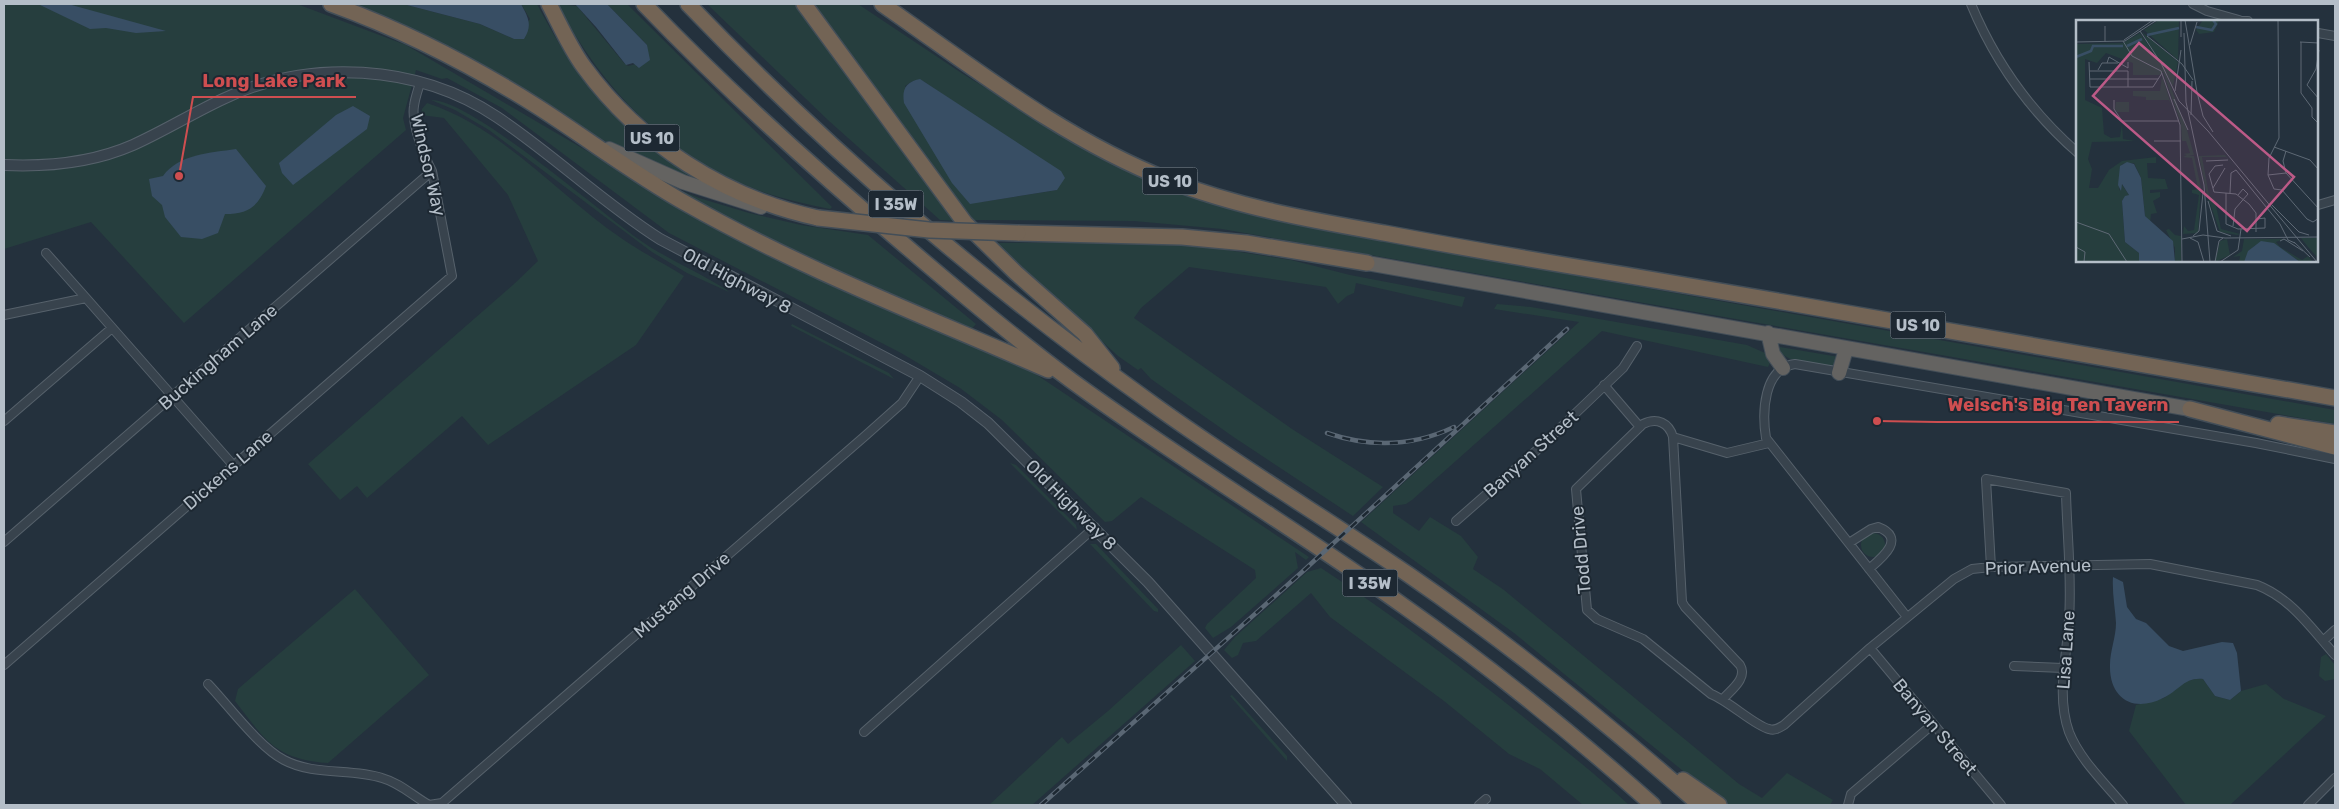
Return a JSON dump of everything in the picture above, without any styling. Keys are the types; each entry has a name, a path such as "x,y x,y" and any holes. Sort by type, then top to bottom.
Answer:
{"highway":[{"path":"332,4 442,52 614,151 683,182 756,206 811,216"},
{"name":"US 10","path":"549,4 583,66 609,98 652,139 727,187 780,209 811,216 910,229 1182,237 1246,243 1765,332 1846,349 2335,433"},
{"name":"I 35W","path":"644,4 736,95 830,181 965,297 1072,380 1449,638 1573,735 1654,805"},
{"name":"I 35W","path":"688,4 795,112 922,227 1046,326 1195,434 1419,582 1503,643 1609,727 1700,805"},
{"path":"804,4 966,223 1016,273 1085,334 1124,383"},
{"name":"US 10","path":"882,4 1038,112 1096,147 1167,180 1237,202 1351,228 1500,255 1866,316 2335,398"},
{"path":"548,113 641,176 736,231 1072,380"},
{"path":"1765,332 1773,354 1782,368"},
{"path":"1839,373 1846,349"},
{"path":"2190,409 2335,447"},
{"path":"1609,727 1719,805"}],"street":[{"path":"1972,4 1996,54 2021,93 2040,118 2076,151"},
{"path":"2193,4 2207,11 2238,20"},
{"path":"2319,33 2335,36"},
{"name":"Old Highway 8","path":"4,165 52,165 90,159 112,153 157,133 224,98 279,79 343,72 383,74 420,83 460,97 497,117 630,219 675,248 920,376 961,402 988,423 1095,527 1165,600 1346,805"},
{"name":"Windsor Way","path":"420,83 414,115 425,158 432,171 452,276"},
{"name":"Buckingham Lane","path":"4,542 432,171"},
{"path":"2319,205 2335,200"},
{"path":"46,253 233,465"},
{"name":"Dickens Lane","path":"4,665 452,276"},
{"path":"4,315 86,298"},
{"path":"4,421 112,328"},
{"name":"Banyan Street","path":"1456,521 1537,450 1623,368 1637,346"},
{"path":"1907,616 1766,438 1764,417 1771,381 1782,368 1795,364 2256,443 2335,459"},
{"name":"Mustang Drive","path":"436,805 517,740 865,436 902,403 920,376"},
{"path":"1604,385 1640,427 1649,421 1662,422 1668,426 1673,437 1682,602 1685,608 1740,665 1743,672 1742,677 1723,699"},
{"name":"Todd Drive","path":"1640,427 1576,489 1587,610 1597,619 1643,639 1711,694 1723,699 1766,728 1779,728 1907,616"},
{"path":"1673,437 1727,453 1769,443"},
{"name":"Lisa Lane","path":"1991,567 1986,479 2066,493 2070,619 2063,668 2063,704 2070,733 2084,758 2123,805"},
{"path":"864,732 1095,527"},
{"path":"1849,543 1871,528 1884,530 1889,535 1891,539 1890,549 1869,569"},
{"name":"Prior Avenue","path":"1907,616 1964,572 1991,567 2150,564 2257,585 2272,591 2284,600 2335,655"},
{"path":"2323,641 2335,630"},
{"name":"Banyan Street","path":"1870,648 2001,805"},
{"path":"2014,666 2063,668"},
{"path":"208,684 265,746 283,760 309,768 383,778 398,785 429,805 436,805"},
{"path":"1848,805 1851,794 1933,724"},
{"path":"2308,805 2335,778"},
{"path":"1479,805 1486,799"}],"green space":[{"path":"4,4 297,4 406,45 645,185 981,345 1034,373 1309,557 1306,560 1295,552 1298,568 1231,627 1213,638 1205,628 1207,624 1256,578 1255,570 1141,497 1112,521 1105,522 1002,420 960,388 901,353 669,233 502,108 447,78 442,79 416,70 403,118 406,130 184,323 91,222 4,249"},
{"path":"356,4 403,4 480,24 514,39 530,19 521,4 537,4 567,57 600,100 639,138 688,174 685,179 599,138 444,45"},
{"path":"557,4 577,6 624,63 628,66 636,64 636,67 647,45 607,4 627,4 832,207 830,209 760,191 726,176 695,159 667,139 641,117 595,65 575,36"},
{"path":"707,4 797,4 959,221 940,220 829,121"},
{"path":"808,4 858,4 963,74 1103,160 1152,182 1236,211 1404,245 2335,410 2335,424 1222,229 1134,221 971,220","holes":["913,81 923,81 981,121 1057,190 981,202 905,86"]},
{"path":"431,100 451,105 507,138 647,245 729,292 687,273 652,252 489,130 455,110"},
{"path":"427,103 455,114 480,128 528,163 597,221 636,248 684,276 636,345 488,445 462,416 367,498 357,486 340,500 308,464 538,261 508,195 444,118 421,115 422,109"},
{"path":"667,185 699,198 749,213 801,225 868,235 976,324 970,331 796,255"},
{"path":"1154,242 1189,244 1291,260 1350,275 1465,297 1462,307 1356,283 1354,293 1338,304 1326,287 1189,267 1141,308 1134,318 1292,429 1383,487 1353,516 1235,438 1151,379 1141,368 1138,370 1118,356 994,243"},
{"path":"1497,304 1531,307 1747,345 1765,353 1771,361 1768,367 1602,331 1412,500 1406,504 1393,506 1393,513 1419,531 1430,517 1461,536 1478,557 1473,569 1504,590 1739,784 1762,798 1787,773 1833,800 1830,805 1728,805 1699,784 1514,633 1361,522 1579,322 1494,309"},
{"path":"792,324 889,373 894,379 791,326"},
{"path":"1780,347 1839,357 1831,367 1811,365 1783,355 1779,351"},
{"path":"1010,463 1016,465 1076,525 1077,530"},
{"path":"1873,533 1878,534 1884,540 1884,550 1878,556 1873,557 1868,556 1862,550 1861,545 1862,540 1868,534"},
{"path":"1090,544 1096,544 1158,609 1158,612 1154,611"},
{"path":"1321,568 1472,676 1576,759 1629,805 1583,805 1540,769 1509,754 1444,701 1330,617 1311,593 1256,641 1243,643 1238,655 1232,658 1224,650 1235,637 1307,572"},
{"path":"355,589 429,675 328,763 295,757 273,745 255,727 235,701 238,689"},
{"path":"1181,645 1195,661 1032,805 989,805 1062,737 1068,744 1108,711"},
{"path":"2326,654 2335,665 2335,679 2325,681 2319,676 2321,657"},
{"path":"2203,679 2215,696 2230,700 2241,691 2266,684 2284,699 2326,716 2230,805 2186,805 2129,731 2136,705 2164,698 2184,682"},
{"path":"1232,695 1287,756 1287,761 1230,696"}],"water":[{"path":"38,4 68,4 166,31 136,33 106,28 90,29"},
{"path":"403,4 521,4 529,25 524,39 514,39 480,24"},
{"path":"575,4 607,4 647,45 650,60 639,68 633,63 626,65"},
{"path":"920,79 1061,171 1065,178 1057,190 970,204 952,183 904,103 904,90 908,84"},
{"path":"353,106 370,116 367,129 293,185 282,173 279,163 336,115"},
{"path":"236,149 266,186 263,193 256,204 246,211 225,214 218,233 202,239 181,237 165,217 162,205 152,196 149,179 163,176 178,163 186,159"},
{"path":"2113,577 2123,582 2127,607 2136,619 2146,623 2169,646 2183,651 2222,642 2233,643 2237,653 2241,691 2230,700 2215,696 2203,679 2196,679 2186,682 2169,695 2152,702 2142,704 2125,700 2114,687 2111,677 2111,654 2116,623"}],"railway":[{"path":"1041,805 1302,572 1567,329"},
{"path":"1327,433 1360,441 1391,443 1423,438 1454,427"}],"place":[{"name":"Long Lake Park","path":"179,176"},
{"name":"Welsch's Big Ten Tavern","path":"1877,421"}]}
